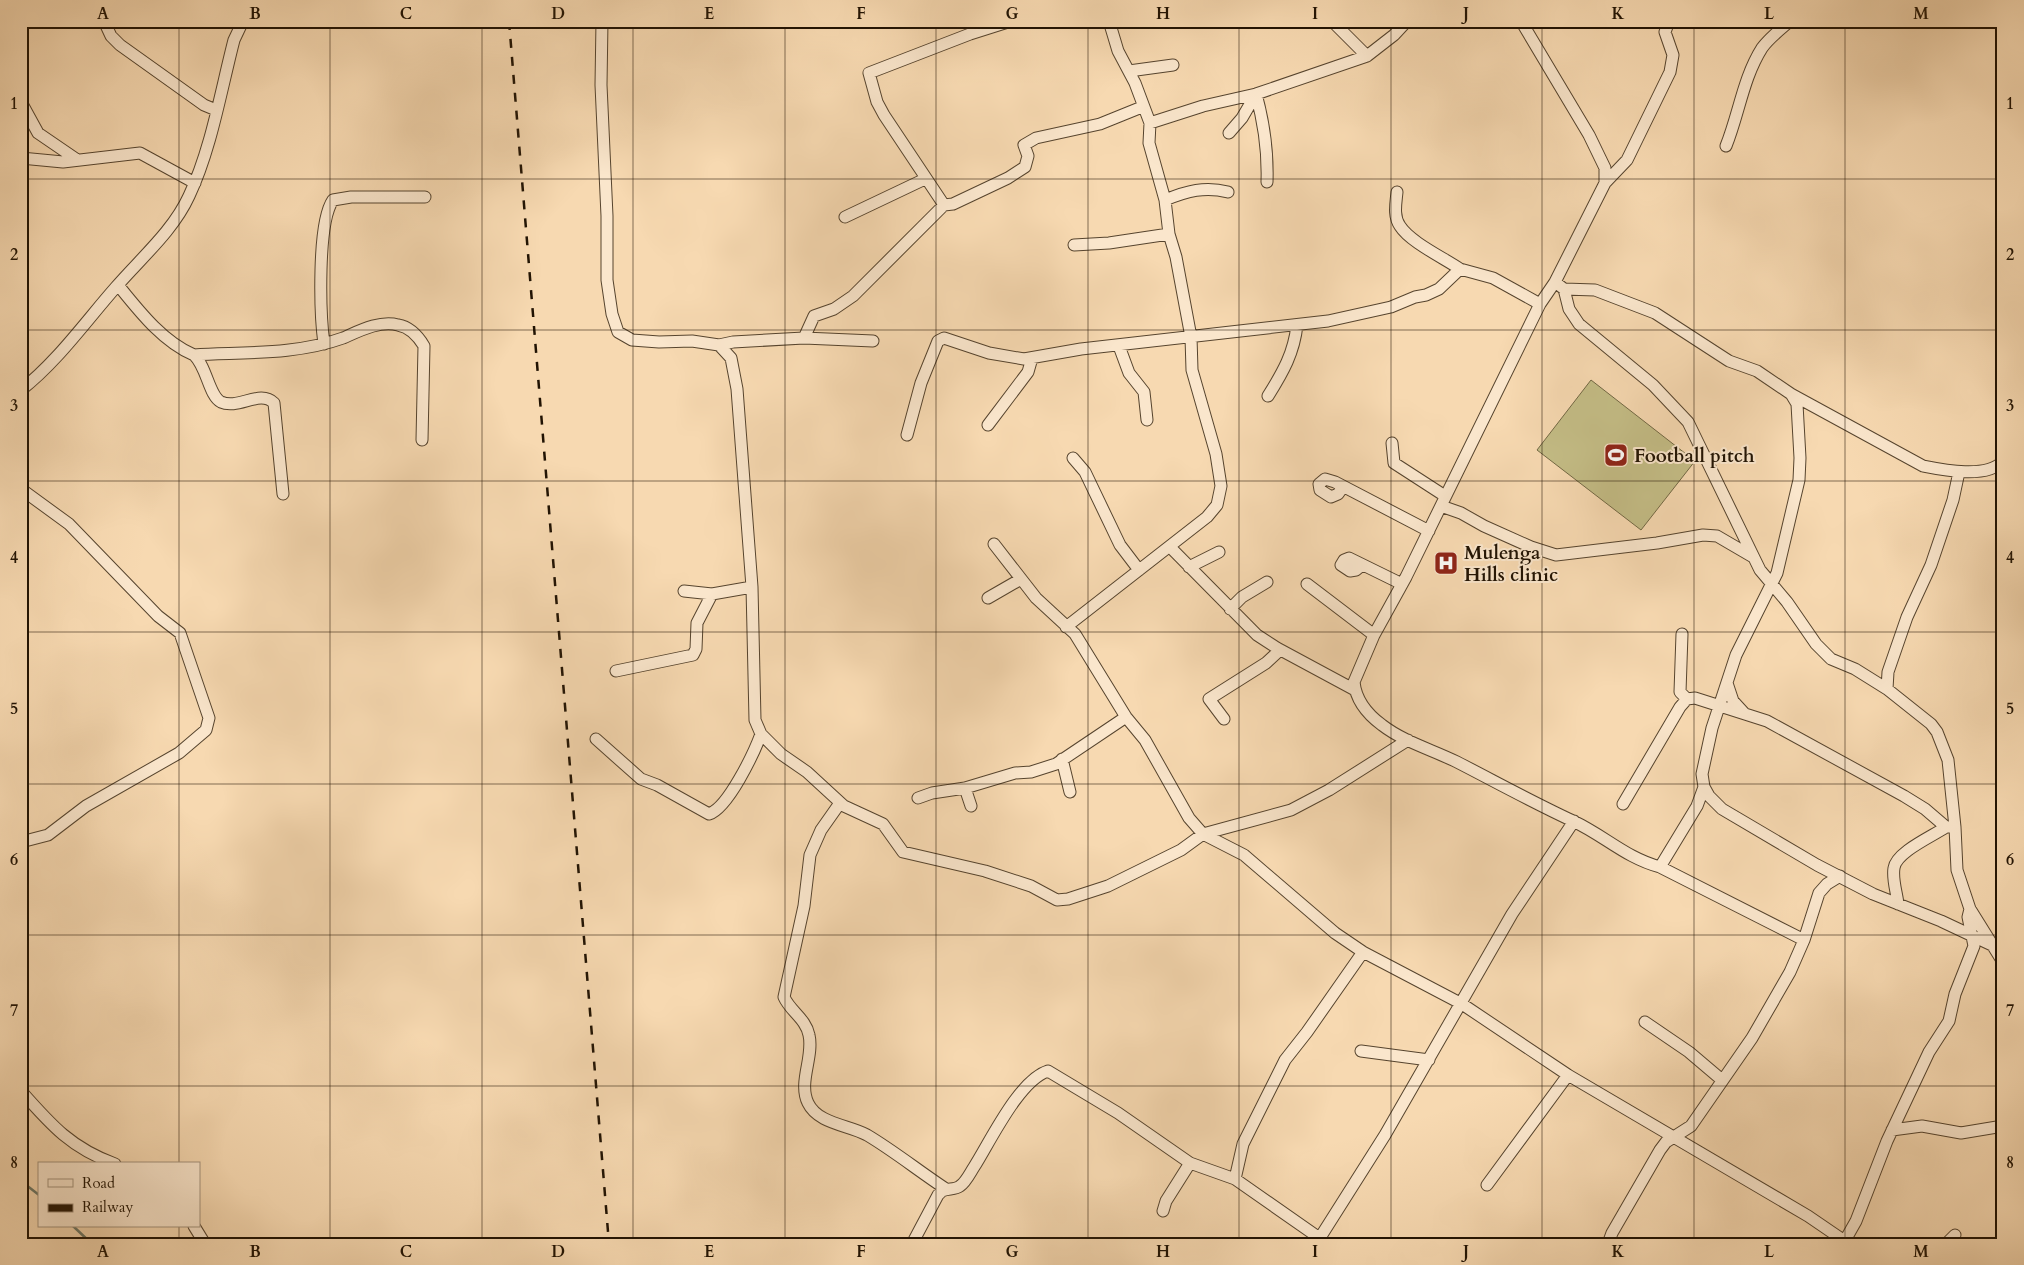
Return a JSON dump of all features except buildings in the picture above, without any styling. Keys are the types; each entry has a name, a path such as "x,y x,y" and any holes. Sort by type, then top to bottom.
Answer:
{"street":[{"path":"104,21 111,36 120,45 204,105 216,110"},
{"path":"21,390 66,346 177,217 195,183 207,149 234,40 243,21"},
{"path":"602,21 601,86 607,216 607,280 618,332 632,340 692,341 719,345 742,341 804,338 873,341"},
{"path":"944,205 884,115 877,102 869,73 970,34 1011,21"},
{"path":"1066,628 1207,517 1217,505 1221,486 1216,454 1192,370 1191,337 1176,257 1169,234 1165,200 1149,144 1150,123 1142,107 1135,83 1118,51 1109,21"},
{"path":"1332,21 1367,56"},
{"path":"1150,123 1203,106 1256,94 1367,56 1394,35 1407,21"},
{"path":"1521,21 1589,135 1605,168 1605,183"},
{"path":"1669,21 1665,32 1673,55 1670,72 1627,160 1605,183 1554,282 1540,304 1402,584 1374,635 1354,682 1355,690 1366,712 1383,726 1408,740 1456,762 1555,814 1574,821 1640,862 1660,867 1804,940"},
{"path":"1726,146 1735,124 1740,96 1763,47 1790,21"},
{"path":"1129,71 1173,65"},
{"path":"1229,133 1242,118 1256,94"},
{"path":"1256,94 1268,165 1267,182"},
{"path":"21,102 38,133 76,160"},
{"path":"804,338 814,316 834,309 853,296 944,205 953,204 1008,178 1025,167 1028,156 1024,145 1036,138 1100,124 1142,107"},
{"path":"21,158 63,162 140,153 195,183"},
{"path":"845,217 908,185 925,179"},
{"path":"1165,200 1187,190 1212,188 1228,192"},
{"path":"1398,192 1395,213 1400,226 1416,240 1460,269 1493,278 1540,304"},
{"path":"324,344 322,274 326,216 333,200 351,197 425,197"},
{"path":"1074,245 1109,244 1169,234"},
{"path":"907,434 921,383 938,341 944,338 989,353 1024,359 1297,325 1370,312 1392,307 1415,297 1426,296 1439,289 1460,269"},
{"path":"1554,282 1564,288 1595,290 1655,313 1729,361 1757,371 1791,394 1923,466 1945,472 1959,472 1997,467 2003,462"},
{"path":"118,285 147,319 186,352 194,355 202,362 214,395 221,402 230,404 262,398 271,400 274,403 284,494"},
{"path":"1564,288 1569,309 1584,330 1658,390 1688,422 1734,513 1754,558 1825,654 1887,688 1906,706 1932,724 1941,740 1948,760 1950,827 1957,870 1970,909 2003,962"},
{"path":"194,355 308,348 383,324 398,324 418,336 424,346 422,440"},
{"path":"1268,396 1289,362 1295,344 1297,325"},
{"path":"719,345 727,352 734,365 752,588 755,720 761,734 781,754 807,772 840,803 883,824 903,852 985,870 1031,886 1057,900 1108,886 1181,850 1203,834 1291,810 1329,790 1408,740"},
{"path":"1119,346 1129,373 1144,392 1147,420"},
{"path":"988,425 1028,372 1032,358"},
{"path":"1791,394 1798,410 1800,467 1779,566 1745,635 1719,706 1704,761 1702,774 1704,787 1716,805 1817,865 1898,904 1992,945"},
{"path":"1392,443 1394,463 1443,501 1484,526 1530,547 1556,555 1657,543 1703,534 1715,536 1731,543 1754,558"},
{"path":"1073,458 1085,472 1120,545 1139,570"},
{"path":"1887,688 1888,672 1907,617 1934,556 1953,500 1959,472"},
{"path":"1343,487 1428,531"},
{"path":"21,489 69,524 158,616 180,633 209,718 206,730 179,753 86,806 48,835 21,842"},
{"path":"994,544 1045,608 1075,634 1126,717 1145,740 1189,818 1203,834 1250,859 1335,933 1363,952 1462,1004 1568,1075 1808,1216 1845,1243 1856,1221 1892,1130 1929,1052 1949,1021 1955,994 1973,949 1974,936 1968,917 1970,909"},
{"path":"1170,547 1257,635 1280,650 1355,690"},
{"path":"1189,567 1218,552"},
{"path":"1362,565 1402,584"},
{"path":"988,598 1021,579"},
{"path":"1230,609 1242,597 1267,582"},
{"path":"1307,584 1374,635"},
{"path":"684,591 712,594 752,588"},
{"path":"616,671 692,655 696,649 697,623 712,594"},
{"path":"1682,634 1680,692 1687,698 1744,713 1783,729 1866,774 1925,809 1950,827"},
{"path":"1224,719 1209,698 1266,663 1280,650"},
{"path":"1727,683 1733,701 1744,713"},
{"path":"1623,804 1687,698"},
{"path":"918,798 932,793 965,788 1015,773 1031,772 1056,764 1126,717"},
{"path":"596,739 640,779 657,785 708,814 714,812 728,795 755,752 761,734"},
{"path":"1062,760 1070,792"},
{"path":"1660,867 1698,806 1704,787"},
{"path":"965,788 971,806"},
{"path":"840,803 821,830 810,855 804,906 784,997 804,1023 809,1033 810,1042 804,1091 808,1104 816,1113 867,1135 946,1189"},
{"path":"1698,806 1716,805"},
{"path":"912,1244 938,1195 946,1189 960,1186 964,1182 1000,1122 1037,1076 1048,1071 1118,1113 1190,1163 1235,1179 1322,1242 1462,1004 1512,914 1574,821"},
{"path":"1898,904 1894,876 1894,866 1897,860 1905,852 1950,827"},
{"path":"1817,865 1822,877 1822,888"},
{"path":"1608,1244 1612,1233 1666,1142 1691,1126 1752,1038 1783,984 1804,940 1816,899 1822,888 1840,876"},
{"path":"1235,1179 1243,1144 1285,1060 1363,952"},
{"path":"1645,1022 1689,1052 1722,1080"},
{"path":"1361,1051 1429,1060"},
{"path":"1487,1185 1568,1075"},
{"path":"21,1091 73,1144 87,1153 110,1162"},
{"path":"1892,1130 1922,1126 1961,1133 2003,1126"},
{"path":"1163,1211 1166,1201 1190,1163"},
{"path":"195,1228 205,1244"},
{"path":"1946,1244 1955,1235"},
{"path":"1529,1244 1553,1244"}],"shaded area":[{"name":"Football pitch","path":"1591,380 1695,461 1641,530 1537,450"}],"waterway":[{"path":"21,1181 38,1194"},
{"path":"75,1228 92,1244"}],"railway":[{"path":"509,21 609,1244"}],"place":[{"name":"Football pitch","path":"1616,455"},
{"name":"Mulenga Hills clinic","path":"1446,563"}]}
